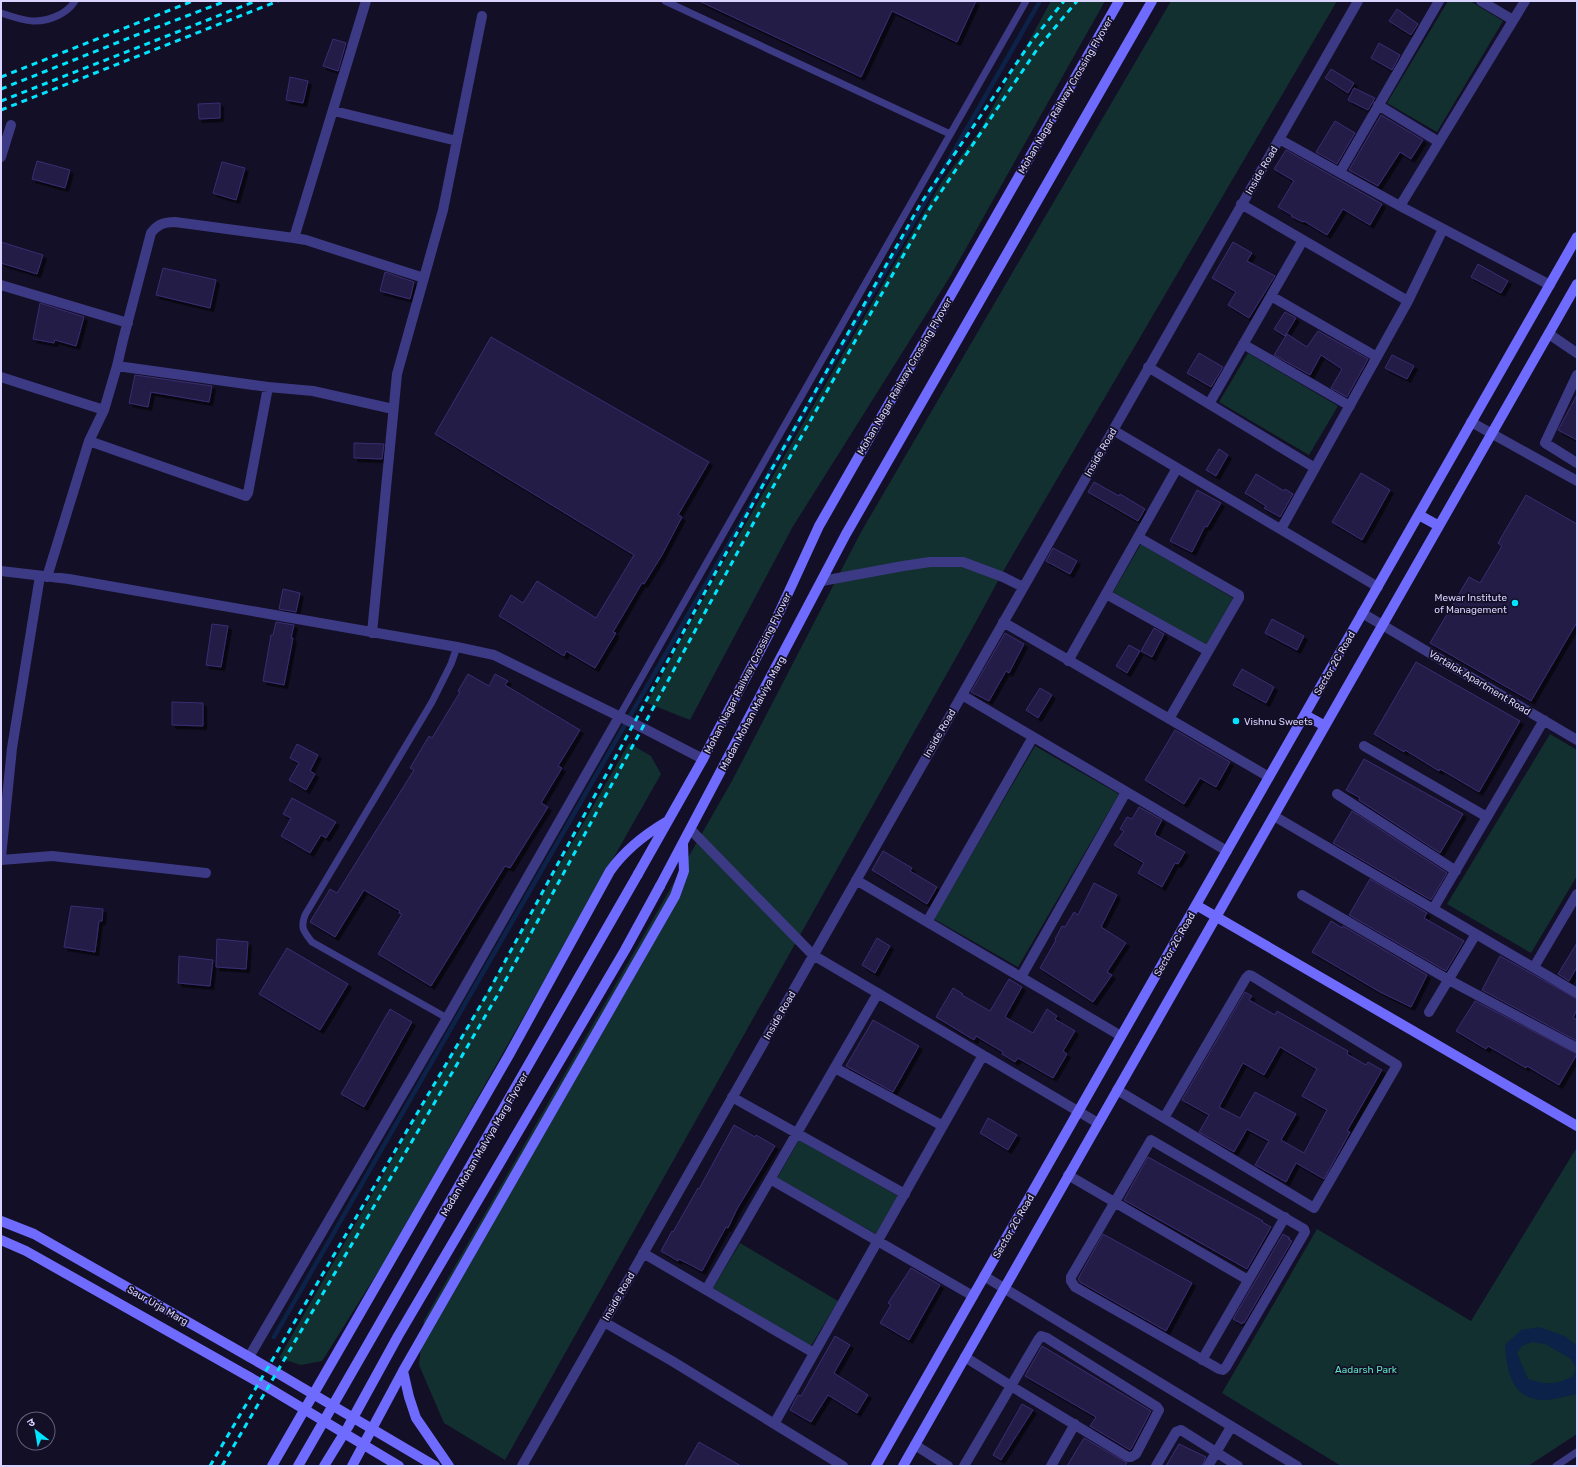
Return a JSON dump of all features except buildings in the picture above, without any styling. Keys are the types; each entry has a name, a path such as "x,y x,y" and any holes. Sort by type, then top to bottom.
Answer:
{"main road":[{"name":"Mohan Nagar Railway Crossing Flyover","path":"703,759 774,626 819,526 1119,1"},
{"path":"822,581 846,534 1152,1"},
{"name":"Sector 2C Road","path":"876,1466 1577,237"},
{"path":"903,1466 1577,284"},
{"path":"1419,515 1439,526"},
{"name":"Madan Mohan Malviya Marg","path":"683,845 822,581"},
{"path":"1305,715 1325,726"},
{"path":"272,1466 509,1055 610,871 618,860 640,839 668,821 703,759"},
{"name":"Madan Mohan Malviya Marg Flyover","path":"298,1466 668,821"},
{"path":"324,1466 402,1329 621,957 683,845"},
{"path":"352,1466 373,1429 402,1371 675,896 684,871 683,845"},
{"path":"1196,905 1577,1126"},
{"name":"Saur Urja Marg","path":"1,1221 34,1234 250,1357 435,1466"},
{"name":"Saur Urja Marg","path":"1,1240 32,1255 267,1387 399,1466"},
{"path":"402,1371 416,1418 449,1466"}],"street":[{"path":"294,238 334,111 366,1"},
{"name":"Inside Road","path":"522,1466 1358,1"},
{"path":"1340,172 1439,1"},
{"path":"1481,1 1513,20"},
{"path":"1400,206 1525,1"},
{"path":"372,633 397,374 443,210 482,16"},
{"path":"1378,105 1439,142"},
{"path":"334,111 457,142"},
{"path":"1,157 11,126"},
{"path":"1279,139 1400,206 1550,285"},
{"path":"1241,204 1408,301"},
{"path":"1,857 12,748 43,576 89,441 104,410 118,366 151,233 159,224 164,222 175,222 294,238 306,240 424,278"},
{"path":"1281,529 1408,301 1443,229"},
{"path":"1209,404 1304,240"},
{"path":"1,285 128,323"},
{"path":"1271,296 1377,357"},
{"path":"1549,334 1577,353"},
{"path":"1243,344 1350,406"},
{"path":"118,366 268,388 313,391 393,409"},
{"path":"1148,367 1315,468"},
{"path":"1577,375 1545,443 1577,463"},
{"path":"1,377 104,410"},
{"path":"89,441 246,496 248,493 268,388"},
{"path":"1471,422 1577,481"},
{"path":"1113,430 1378,587"},
{"path":"1068,661 1177,468"},
{"path":"1138,536 1239,595 1239,598 1169,719"},
{"path":"822,581 930,562 962,562 1003,576 1023,587"},
{"path":"1,571 77,581 457,647 494,655 703,759"},
{"path":"1106,594 1208,651"},
{"name":"Vartalok Apartment Road","path":"1362,613 1577,740"},
{"path":"1003,622 1269,777"},
{"path":"962,694 1227,851"},
{"path":"250,1357 621,718"},
{"path":"1433,909 1544,720"},
{"path":"927,922 1033,737"},
{"path":"1364,746 1487,817"},
{"path":"1021,977 1126,792"},
{"path":"1337,794 1456,871"},
{"path":"1274,816 1577,993"},
{"path":"691,830 813,955 1098,1123"},
{"path":"1,860 52,856 206,873"},
{"path":"856,880 1121,1036"},
{"path":"1534,967 1577,894"},
{"path":"1302,895 1449,980 1577,1048"},
{"path":"1429,1012 1476,934"},
{"path":"1117,1090 1314,1208 1397,1065 1249,975 1164,1118"},
{"path":"706,1290 878,993"},
{"path":"774,1424 983,1055"},
{"path":"835,1068 943,1126"},
{"path":"732,1097 905,1194"},
{"path":"1151,1140 1285,1217 1302,1227 1305,1232 1226,1367 1222,1370 1219,1370 1075,1287 1071,1281 1070,1277 1151,1140"},
{"path":"1068,1175 1248,1280"},
{"path":"770,1179 973,1296"},
{"path":"1202,1360 1285,1217"},
{"path":"643,1253 814,1353"},
{"path":"984,1276 1297,1466"},
{"path":"604,1322 672,1361 844,1466"},
{"path":"964,1466 1011,1386 1041,1336 1047,1338 1159,1410 1136,1454 1128,1457 1075,1424 1011,1386 965,1358"},
{"path":"1051,1466 1075,1424"},
{"path":"1208,1466 1231,1427"},
{"path":"1156,1466 1178,1430 1181,1430 1238,1466"},
{"path":"914,1445 948,1466"}],"lane":[{"path":"1,13 25,20 49,20 73,5 75,1"},
{"path":"665,1 950,134"},
{"path":"621,718 1026,1"},
{"path":"447,1018 312,942 305,933 302,923 309,908 432,702 451,664 457,647"},
{"path":"1556,1466 1577,1452"}],"green space":[{"path":"1051,1 1105,1 951,275 792,528 690,720 647,703 723,563 941,183 979,132"},
{"path":"1171,1 1337,1 1005,568 505,1460 444,1423 419,1365 424,1320 733,779 861,532"},
{"path":"1448,1 1470,1 1503,21 1437,132 1387,103"},
{"path":"1248,353 1338,406 1309,455 1219,402"},
{"path":"1141,544 1233,598 1206,645 1113,592"},
{"path":"1550,734 1577,750 1577,876 1531,953 1447,904"},
{"path":"629,743 651,756 661,774 388,1256 322,1361 301,1365 279,1358"},
{"path":"1035,746 1119,794 1018,967 934,919"},
{"path":"799,1140 898,1196 876,1234 777,1178"},
{"name":"Aadarsh Park","path":"1577,1147 1577,1434 1528,1466 1341,1466 1222,1393 1317,1229 1471,1321"},
{"path":"740,1243 838,1301 811,1346 713,1288"}],"water":[{"path":"1539,1327 1565,1336 1577,1346 1577,1394 1542,1400 1531,1398 1518,1390 1510,1376 1505,1345 1521,1330","holes":["1532,1342 1545,1344 1571,1359 1576,1368 1573,1376 1551,1383 1528,1379 1517,1353 1522,1346"]}],"waterway":[{"path":"274,1337 1040,1"}],"railway":[{"path":"1,77 193,1"},
{"path":"1,89 226,1"},
{"path":"1,101 256,1"},
{"path":"1,110 278,1"},
{"path":"210,1466 489,991 764,483 921,203 1031,42 1064,1"},
{"path":"222,1466 497,996 773,487 930,208 1038,48 1077,1"}],"place":[{"name":"Mewar Institute of Management","path":"1515,603"},
{"name":"Vishnu Sweets","path":"1236,721"}]}
